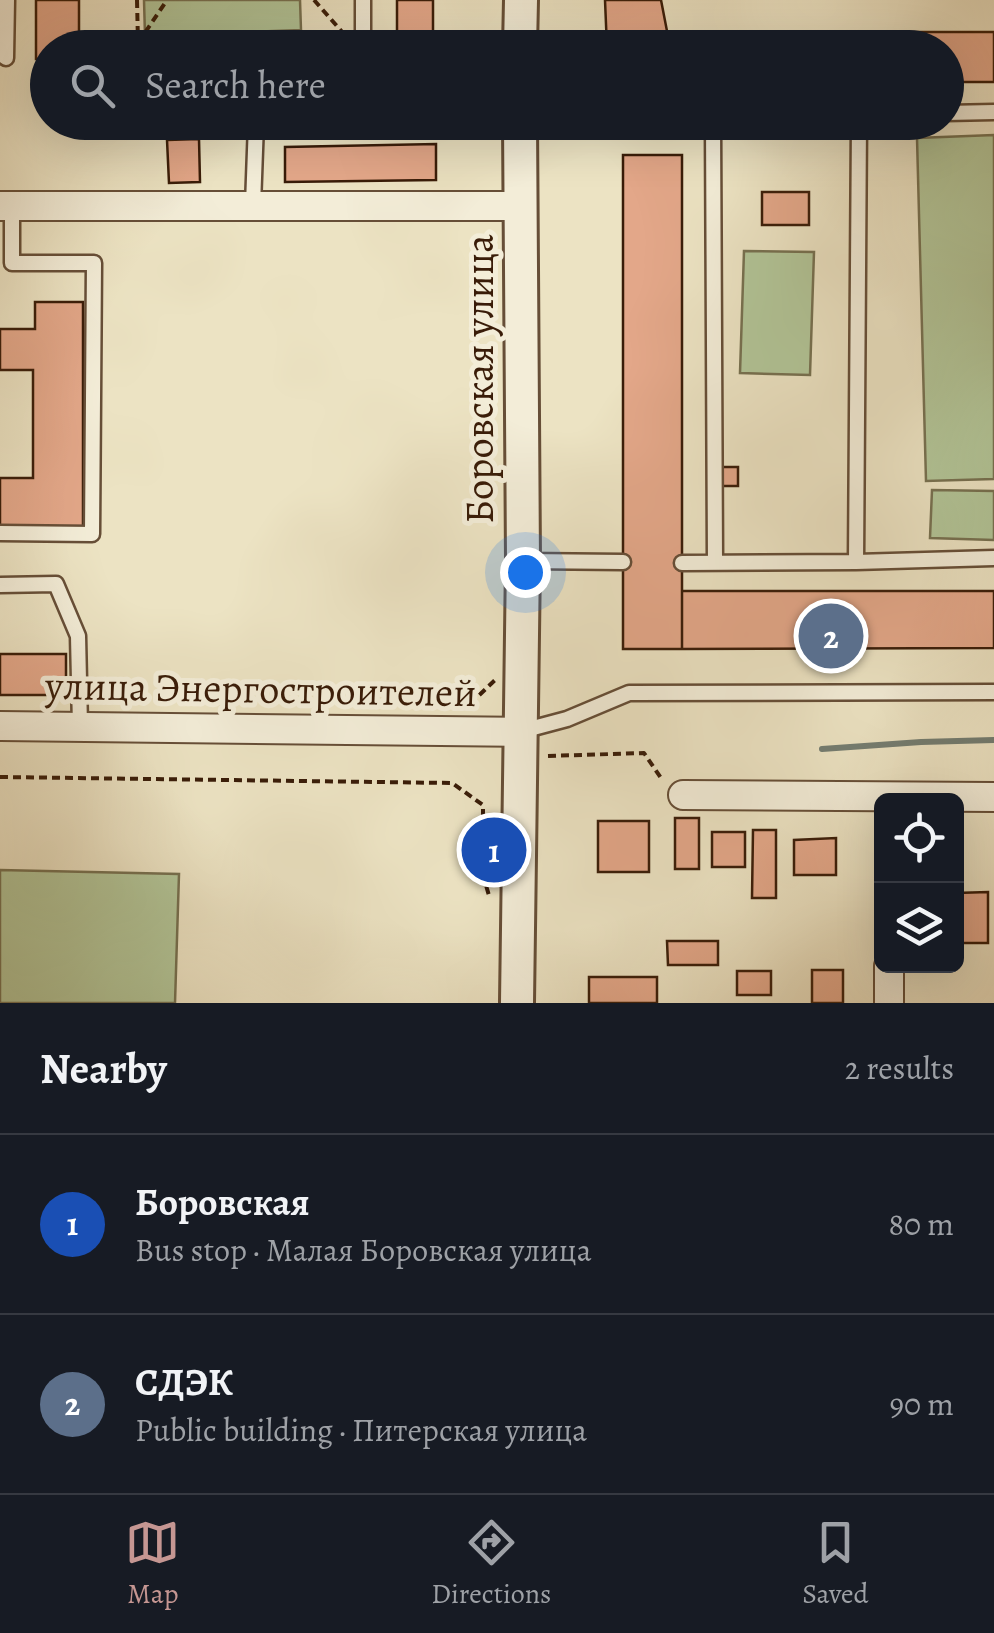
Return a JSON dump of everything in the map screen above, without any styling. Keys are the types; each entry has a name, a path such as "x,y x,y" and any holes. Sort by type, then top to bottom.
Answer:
{"street":[{"path":"520,30 521,0"},
{"name":"Боровская улица","path":"517,1003 532,744 524,561 520,140"},
{"name":"Боровская улица","path":"6,206 520,206"},
{"name":"улица Энергостроителей","path":"0,726 532,744"},
{"path":"683,796 874,798"},
{"path":"964,797 994,797"},
{"path":"889,973 889,1003"}],"lane":[{"path":"6,0 6,58"},
{"path":"363,0 363,30"},
{"path":"964,113 994,112"},
{"path":"253,205 255,140"},
{"path":"713,140 716,562"},
{"path":"856,562 859,140"},
{"path":"0,533 92,534 94,263 12,262 6,237 6,206"},
{"path":"682,563 994,558"},
{"path":"524,561 622,562"},
{"path":"0,585 56,584 78,636 80,726"},
{"path":"532,744 567,719 629,693 994,692"}],"path":[{"path":"137,0 138,30"},
{"path":"146,30 166,0"},
{"path":"314,0 340,30"},
{"path":"532,744 644,753 659,779 683,796"},
{"path":"0,778 452,783 484,805 483,875 492,907"}],"green space":[{"path":"144,0 300,0 301,30 145,30"},
{"path":"994,135 994,479 926,481 917,140 964,140 964,136"},
{"path":"744,251 814,252 810,375 740,373"},
{"path":"932,490 994,491 994,540 930,538"},
{"path":"0,870 179,874 175,1003 0,1003"}],"building":[{"path":"36,0 79,0 79,30 36,30"},
{"path":"397,0 433,0 433,30 397,30"},
{"path":"605,0 661,0 667,30 606,30"},
{"path":"964,32 994,32 994,82 964,82"},
{"path":"167,140 199,140 200,182 169,183"},
{"path":"436,144 436,180 285,182 285,147"},
{"path":"623,155 682,155 682,649 623,649"},
{"path":"762,192 809,192 809,225 762,225"},
{"path":"35,302 83,302 83,528 0,528 0,478 33,478 33,370 0,370 0,329 35,329"},
{"path":"721,467 738,467 738,486 721,486"},
{"path":"682,591 994,591 994,648 682,649"},
{"path":"0,654 66,654 66,695 0,695"},
{"path":"675,818 699,818 699,869 675,869"},
{"path":"598,821 649,821 649,872 598,872"},
{"path":"753,830 776,830 776,898 752,898"},
{"path":"712,832 745,832 745,867 712,867"},
{"path":"836,838 836,875 794,875 794,840"},
{"path":"988,892 988,943 964,943 964,893"},
{"path":"667,941 718,941 718,965 668,965"},
{"path":"812,970 843,970 843,1003 812,1003"},
{"path":"737,971 771,971 771,995 737,995"},
{"path":"589,977 657,977 657,1003 589,1003"}],"waterway":[{"path":"822,749 994,740"}],"place":[{"name":"СДЭК","path":"831,636"},
{"name":"Боровская","path":"494,850"}]}
